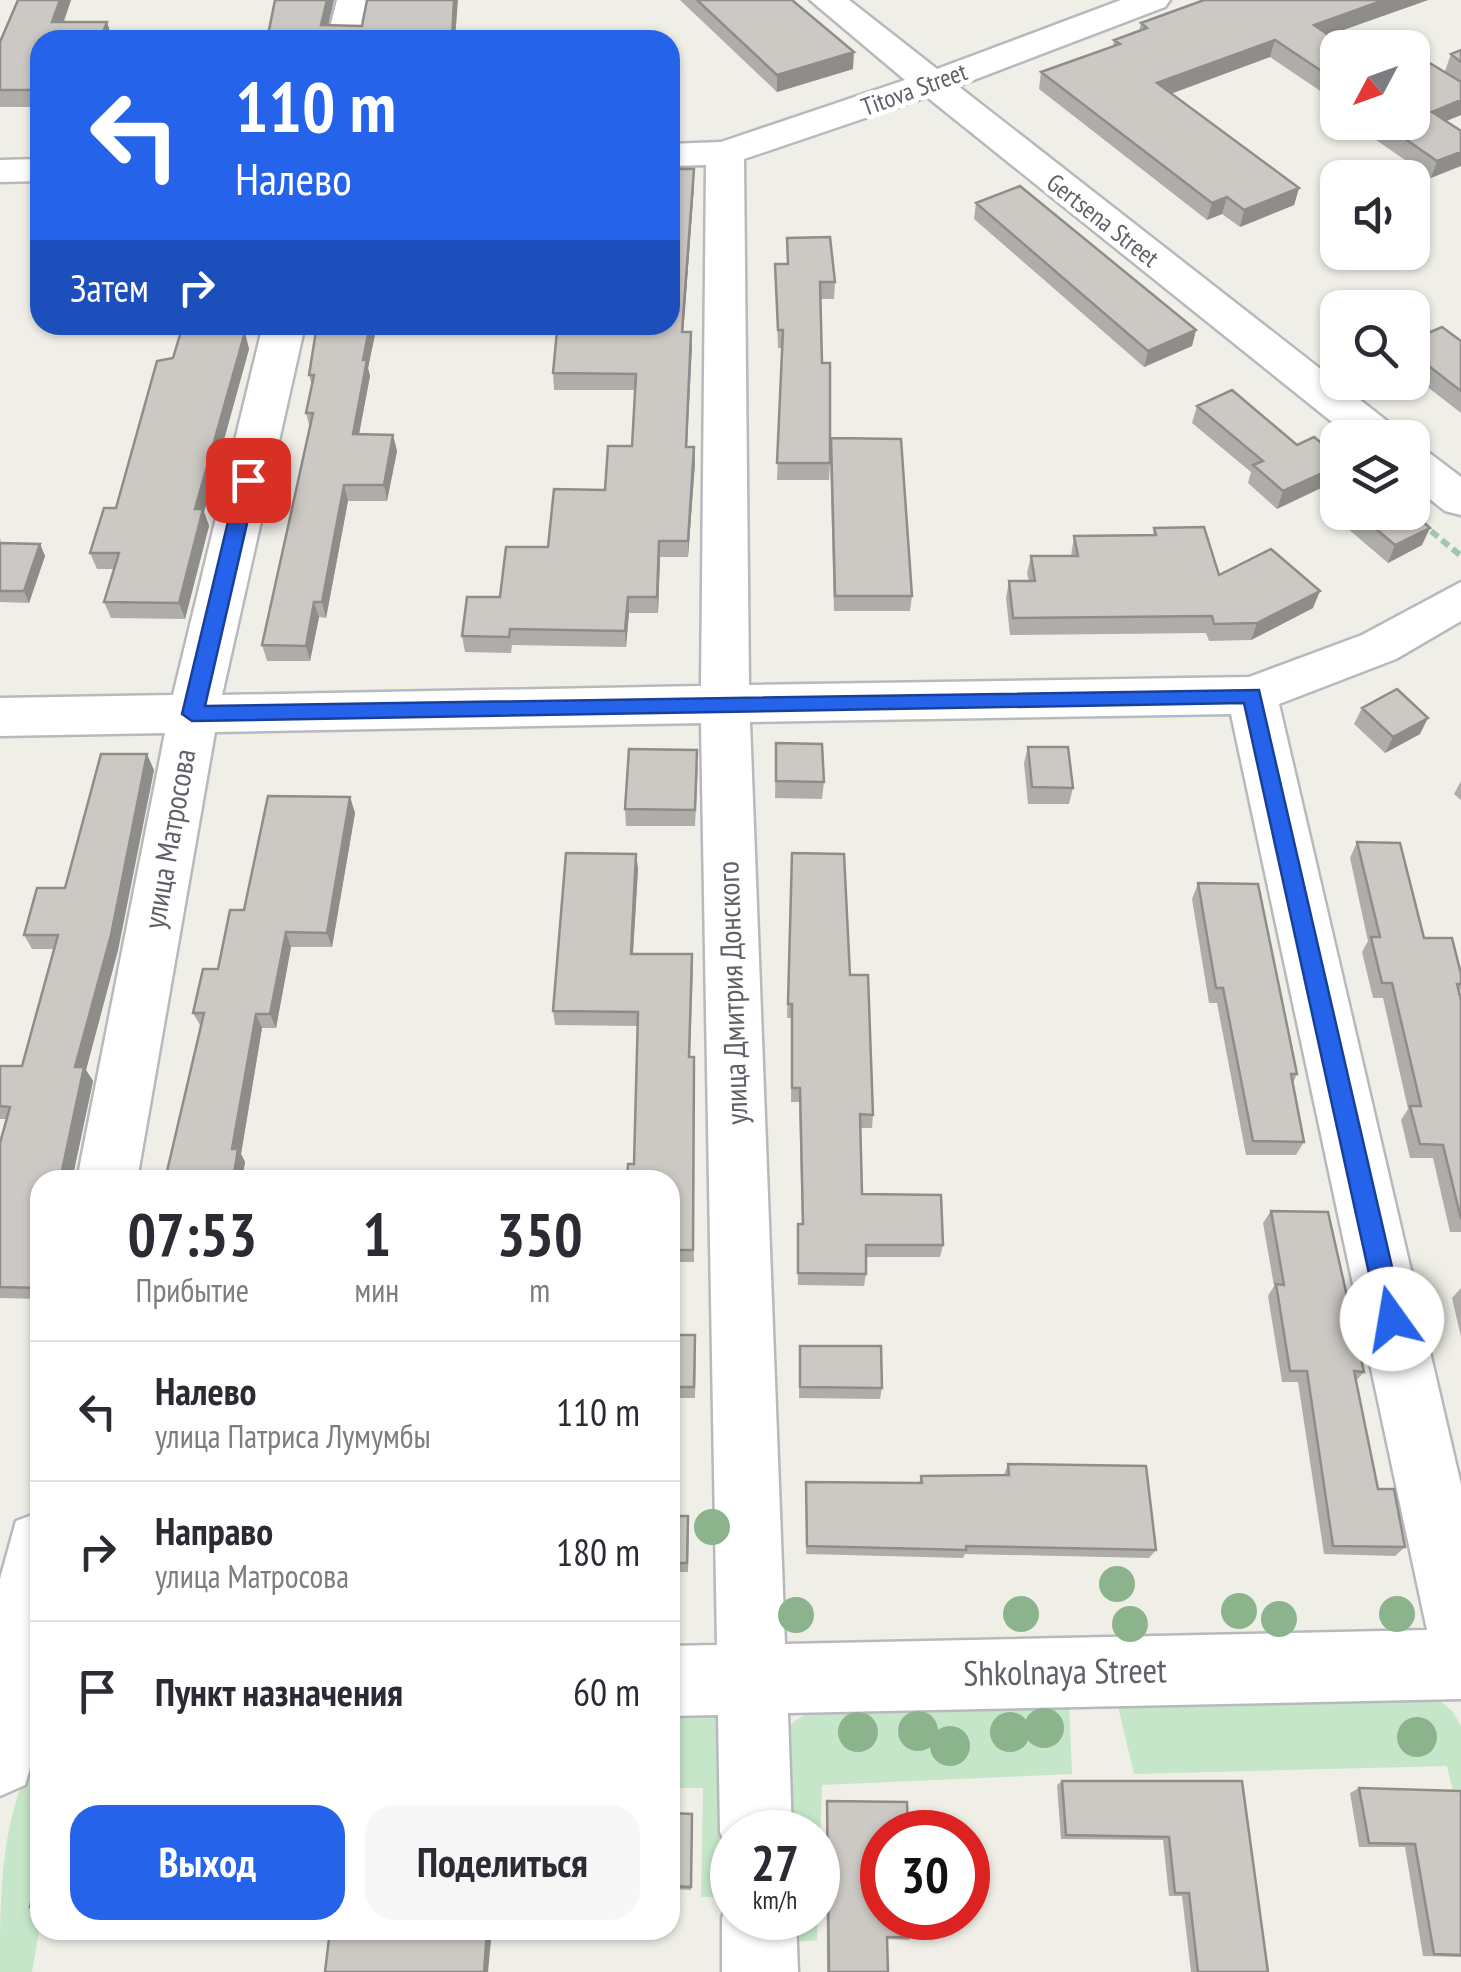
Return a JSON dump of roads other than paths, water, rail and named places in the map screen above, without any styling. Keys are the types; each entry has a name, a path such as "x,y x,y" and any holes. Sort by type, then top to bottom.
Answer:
{"street":[{"path":"347,30 354,0"},
{"name":"Gertsena Street","path":"827,0 1358,420"},
{"name":"Titova Street","path":"680,155 725,153 929,84 1153,0"},
{"name":"улица Дмитрия Донского","path":"725,153 725,703 755,1810"},
{"path":"0,170 30,170"},
{"name":"улица Матросова","path":"109,1170 192,714 282,335"},
{"path":"1430,476 1461,500"},
{"path":"0,718 1252,696 1379,647 1461,599"},
{"path":"1252,696 1461,1631"},
{"path":"13,1712 30,1607"},
{"name":"Shkolnaya Street","path":"680,1681 1461,1664"},
{"path":"759,1940 760,1972"}]}
